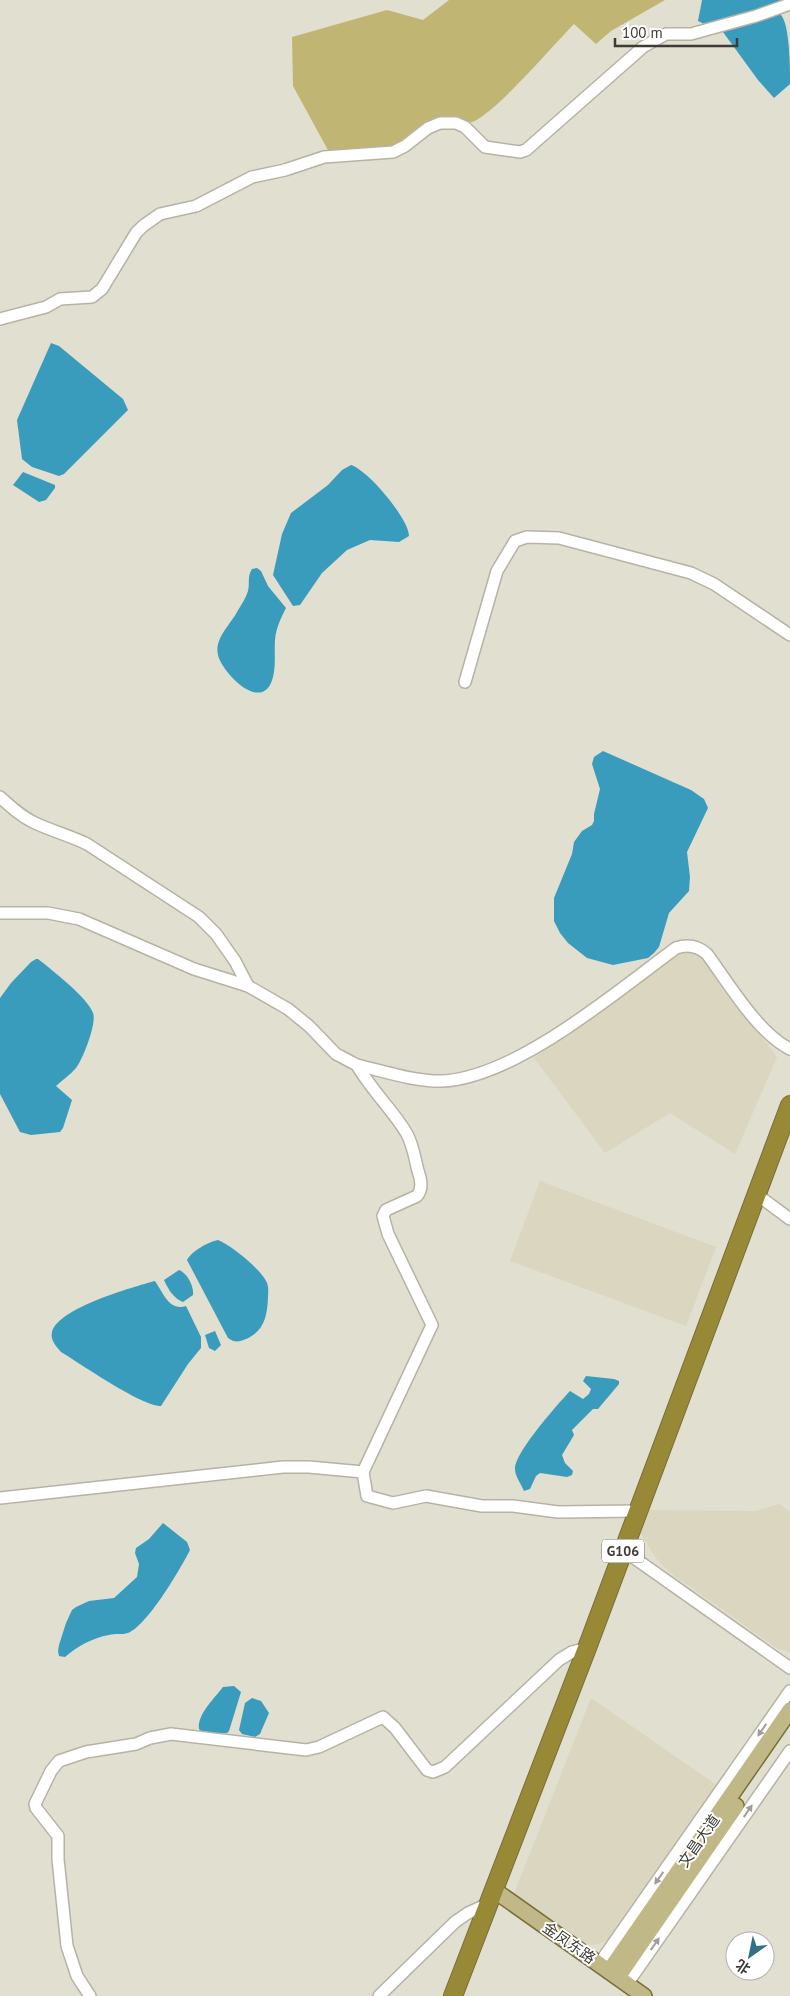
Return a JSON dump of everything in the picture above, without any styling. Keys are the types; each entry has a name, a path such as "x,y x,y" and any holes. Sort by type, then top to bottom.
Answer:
{"highway":[{"name":"G106","path":"453,1996 587,1648 790,1105"}],"main road":[{"name":"文昌大道","path":"613,1974 790,1710"},
{"name":"文昌大道","path":"613,1974 790,1729"},
{"name":"金凤东路","path":"491,1897 613,1974 644,1996"}],"street":[{"path":"0,319 46,307 60,299 95,295 102,289 136,233 143,226 160,214 196,206 252,177 285,170 324,158 393,152 405,146 428,128 443,122 465,127 486,147 520,152 526,150 643,47 660,36 672,33 691,34 756,16 790,4"},
{"path":"466,682 497,571 515,541 527,537 559,538 691,573 714,584 790,635"},
{"path":"0,797 29,820 87,844 190,911 216,934 235,961 248,986"},
{"path":"0,913 48,913 73,917 194,969 248,986 288,1009 309,1026 336,1054 357,1066 437,1081 454,1080 499,1066 533,1050 676,948 686,946 700,949 707,954 761,1026 779,1043 790,1049"},
{"path":"357,1066 366,1082 403,1129 412,1148 420,1177 420,1193 386,1210 383,1216 388,1234 432,1326 363,1472 367,1496 393,1503 426,1496 482,1506 513,1506 558,1512 638,1511"},
{"path":"756,1194 790,1218"},
{"path":"0,1498 283,1467 309,1467 363,1472"},
{"path":"623,1550 790,1668"},
{"path":"90,1996 77,1976 67,1946 58,1859 58,1836 36,1808 35,1804 51,1771 60,1761 86,1752 136,1744 150,1738 171,1734 306,1750 319,1747 383,1717 395,1728 427,1770 433,1772 445,1767 560,1660 572,1652 587,1648"},
{"path":"613,1974 790,1690"},
{"path":"613,1974 790,1750"},
{"path":"379,1996 455,1922 491,1897"}],"shaded area":[{"path":"449,0 665,0 611,31 596,44 574,24 507,95 479,118 469,123 461,123 444,118 435,119 397,144 373,149 329,152 293,86 292,37 387,10 423,20"},
{"path":"682,948 698,952 777,1057 735,1154 670,1113 605,1153 534,1058"},
{"path":"540,1181 716,1247 686,1326 510,1261"},
{"path":"779,1504 790,1512 790,1652 778,1649 669,1572 655,1557 636,1526 643,1510 756,1511"},
{"path":"591,1698 718,1786 610,1939 592,1945 582,1943 514,1894"}],"water":[{"path":"702,0 784,0 708,26 698,21"},
{"path":"780,14 786,26 788,36 790,84 774,98 758,80 723,32 726,29"},
{"path":"51,343 59,346 123,399 128,410 64,474 59,476 32,467 22,459 17,420"},
{"path":"351,465 377,485 395,507 407,528 409,536 399,542 370,540 347,550 322,573 300,605 293,606 273,575 282,534 291,513 328,485 342,470"},
{"path":"23,472 55,485 55,488 46,500 39,502 13,485"},
{"path":"257,568 261,571 268,586 286,608 279,623 276,636 272,680 264,691 256,693 240,685 232,677 221,662 217,649 223,632 246,596 249,588 250,572 252,569"},
{"path":"603,751 691,790 704,799 708,808 687,852 690,877 689,891 669,913 659,947 648,958 613,965 587,958 568,943 554,921 554,898 572,854 574,842 582,831 592,825 594,821 600,789 592,764 594,757"},
{"path":"36,959 77,992 90,1007 94,1018 89,1041 79,1063 74,1071 56,1086 72,1100 63,1128 60,1132 31,1135 20,1132 0,1094 0,998 11,983"},
{"path":"218,1240 253,1265 268,1285 268,1305 261,1328 252,1336 239,1341 233,1341 228,1338 187,1260 201,1247"},
{"path":"179,1270 187,1277 193,1291 193,1295 183,1302 177,1299 164,1280"},
{"path":"155,1281 171,1304 180,1307 186,1306 201,1337 201,1348 188,1364 161,1406 140,1399 96,1374 61,1352 52,1338 52,1332 57,1323 81,1307 114,1293"},
{"path":"215,1331 221,1345 215,1351 209,1348 205,1335"},
{"path":"586,1376 614,1379 619,1381 619,1384 598,1409 593,1409 572,1430 574,1435 562,1455 565,1463 573,1471 572,1475 567,1477 540,1473 536,1476 530,1489 524,1491 515,1472 517,1461 522,1451 538,1428 570,1391 583,1399 589,1394 591,1389 583,1381"},
{"path":"163,1523 187,1542 190,1550 154,1608 136,1628 128,1633 111,1634 91,1640 65,1657 59,1656 59,1645 72,1610 89,1601 114,1598 137,1577 139,1564 135,1553 136,1548 149,1539"},
{"path":"234,1686 241,1692 229,1731 227,1733 203,1733 199,1729 199,1723 211,1701 223,1687"},
{"path":"252,1698 261,1701 269,1713 260,1734 255,1737 242,1734 239,1730 245,1703"}]}
